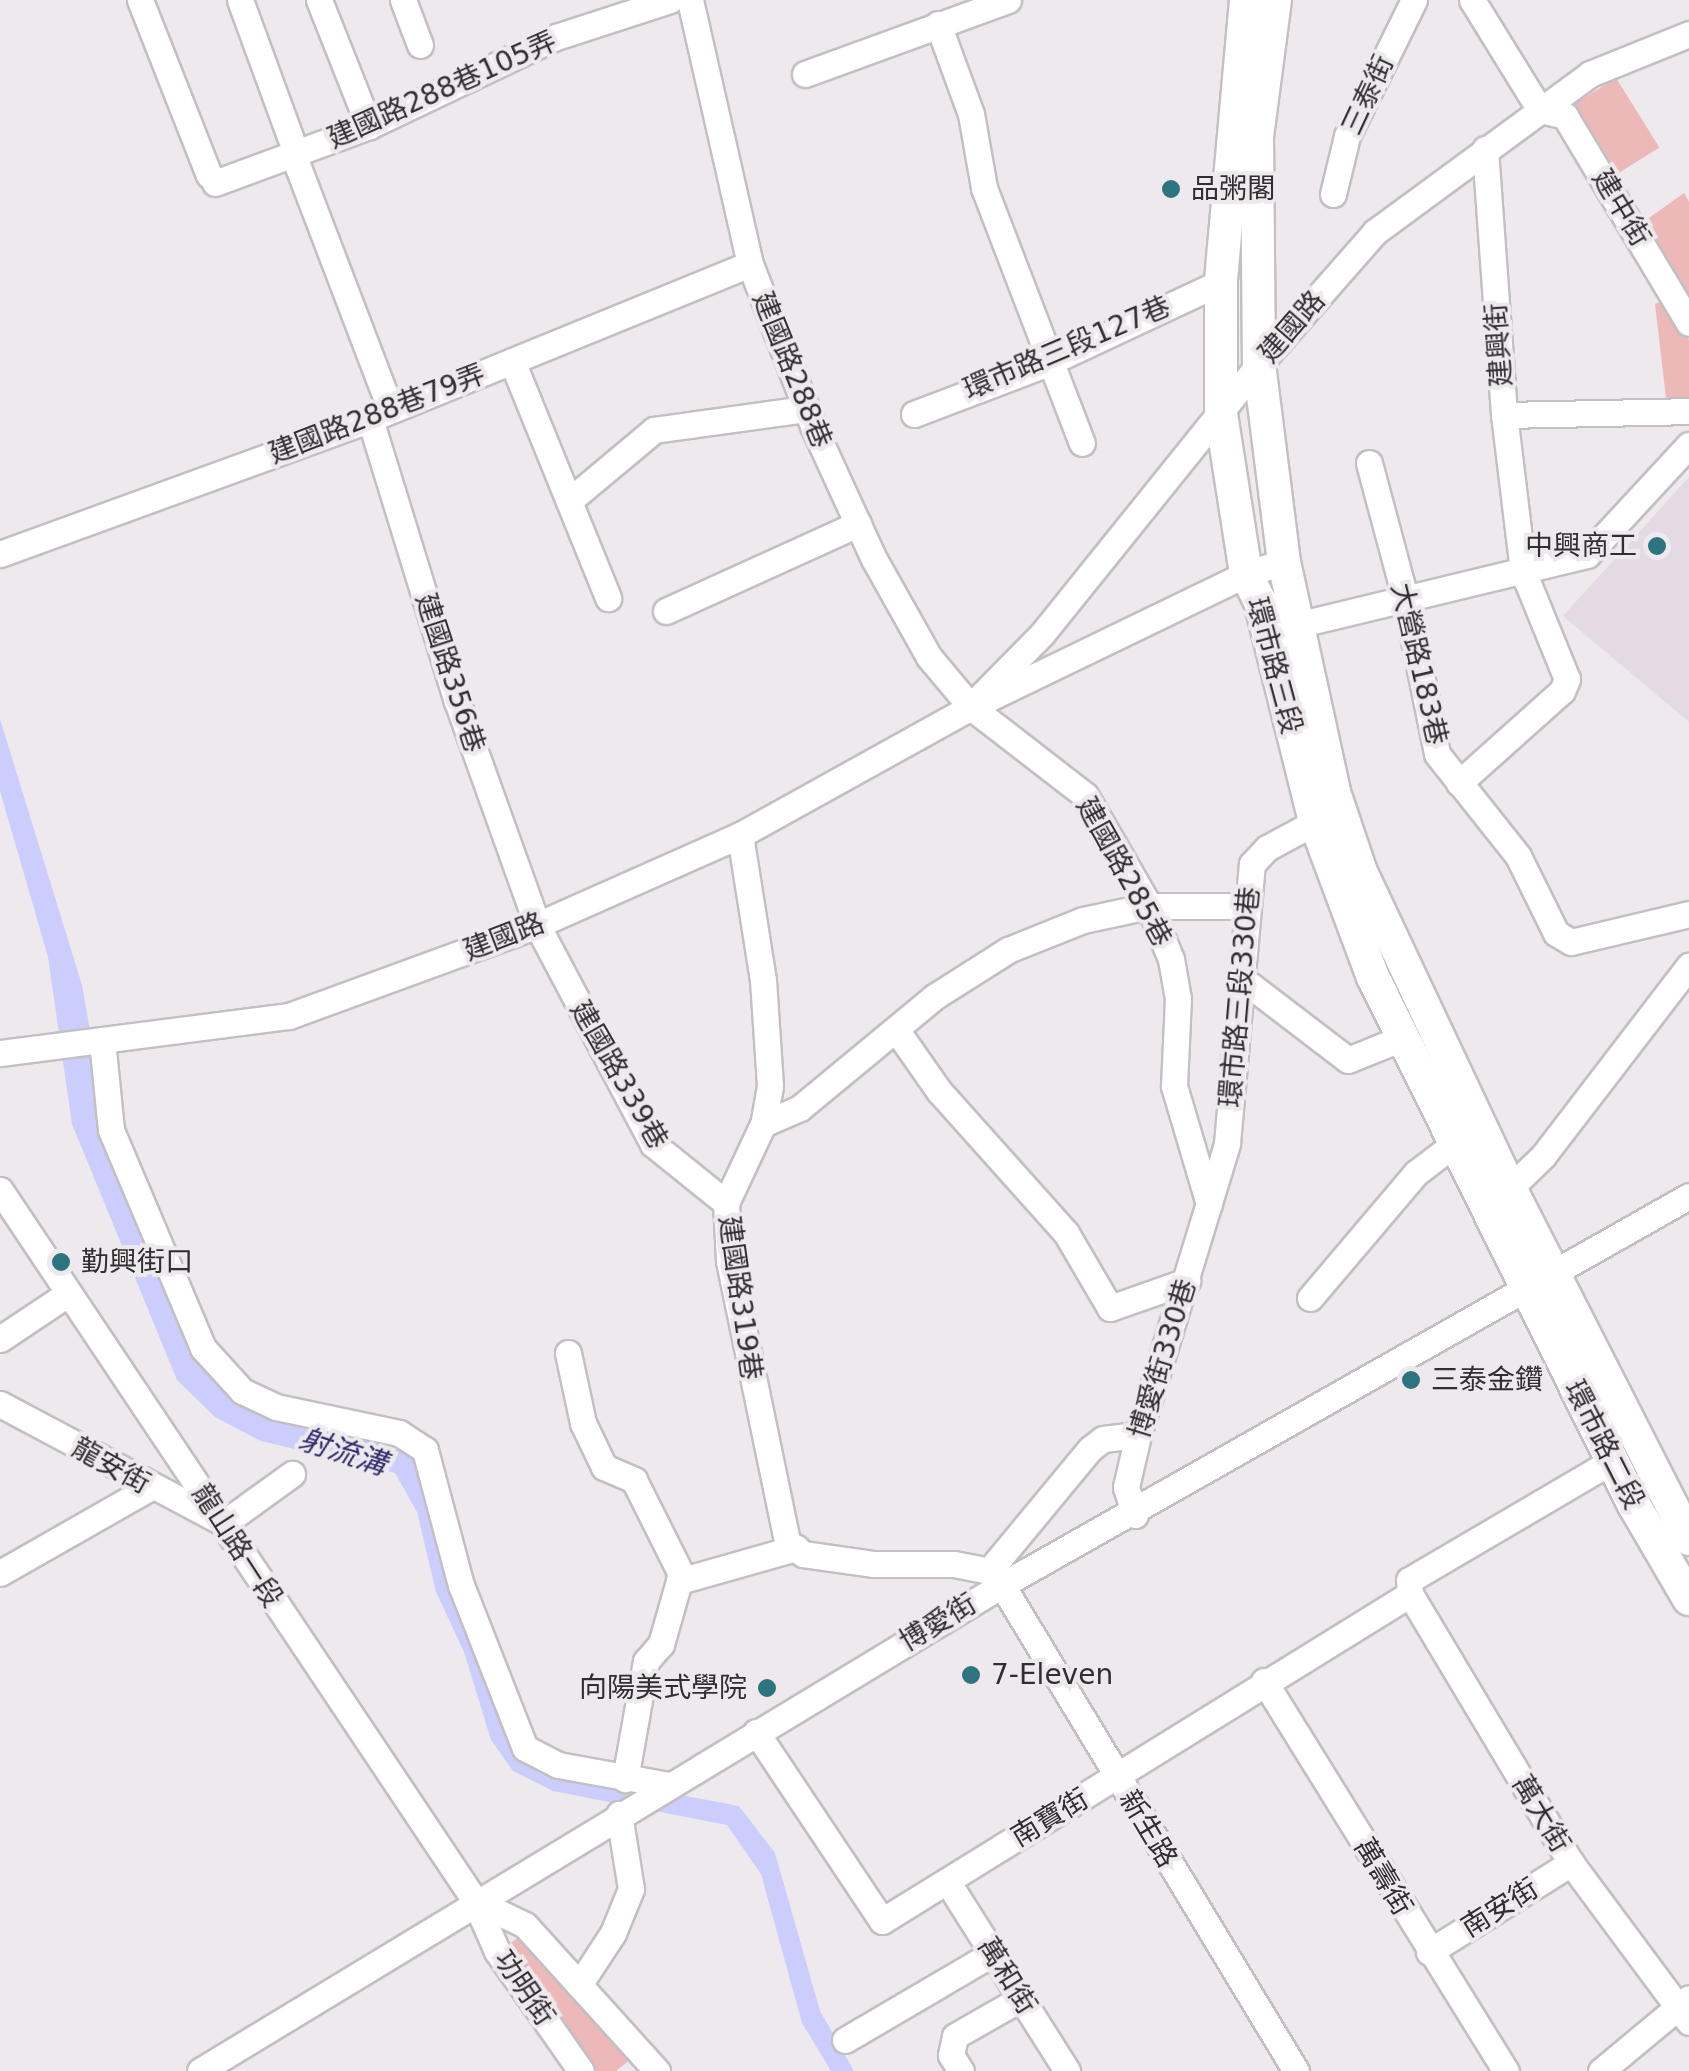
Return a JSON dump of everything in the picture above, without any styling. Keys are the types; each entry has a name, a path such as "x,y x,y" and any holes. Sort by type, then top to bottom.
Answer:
{"main road":[{"name":"環市路三段","path":"1246,0 1220,282 1221,414 1246,574 1260,601 1315,822 1402,1038 1454,1144 1539,1281"},
{"name":"環市路三段","path":"1274,0 1257,137 1259,364 1284,562 1297,625 1334,792 1361,872 1510,1188 1539,1281"},
{"name":"環市路二段","path":"1539,1281 1612,1461 1689,1598"},
{"name":"環市路二段","path":"1539,1281 1689,1539"}],"street":[{"name":"建國路288巷105弄","path":"140,0 212,179 292,147 369,126 556,37 670,0"},
{"name":"建國路356巷","path":"240,0 380,414 457,701 537,925"},
{"path":"318,0 369,126"},
{"path":"404,0 420,45"},
{"name":"建國路288巷","path":"690,0 750,264 806,409 858,524 929,657 971,708"},
{"path":"806,74 1008,0"},
{"name":"三泰街","path":"1333,194 1347,136 1414,0"},
{"path":"1472,0 1540,110"},
{"path":"938,24 971,114 984,188 1082,442"},
{"name":"建國路","path":"971,708 1000,670 1042,634 1259,364 1376,232 1590,74 1689,34"},
{"name":"建中街","path":"1540,110 1566,116 1689,323"},
{"name":"建興街","path":"1485,150 1504,415 1689,411"},
{"name":"建國路288巷79弄","path":"0,554 380,414 750,264"},
{"name":"環市路三段127巷","path":"914,414 1048,362 1220,282"},
{"path":"512,361 608,598"},
{"path":"569,502 654,430 806,409"},
{"path":"1459,783 1562,691 1567,679 1523,571 1504,415"},
{"path":"1297,625 1587,554 1689,446"},
{"name":"大營路183巷","path":"1369,463 1406,601 1437,754 1518,856 1556,933 1571,942 1689,914"},
{"path":"666,610 858,524"},
{"name":"建國路","path":"0,1053 289,1016 537,925 740,835 971,708 1246,574 1284,562"},
{"name":"建國路285巷","path":"971,708 1085,795 1148,906 1171,959 1178,998 1174,1086 1209,1204"},
{"name":"環市路三段330巷","path":"1209,1204 1227,1143 1252,864 1267,848 1315,822"},
{"name":"建國路319巷","path":"740,835 763,980 770,1086 764,1124 726,1203 729,1261 770,1480 787,1542 796,1548"},
{"path":"764,1124 800,1108 896,1031 1008,950 1084,920 1148,906 1248,906"},
{"name":"建國路339巷","path":"537,925 653,1144 726,1203"},
{"path":"1510,1188 1543,1156 1689,966"},
{"path":"1242,979 1348,1060 1402,1038"},
{"path":"896,1031 939,1091 1066,1232 1110,1308 1188,1281"},
{"path":"100,1041 111,1130 204,1348 242,1390 276,1407 400,1433 426,1450 461,1584 525,1748 558,1766 625,1778 645,1799 631,1889 613,1933 579,1984"},
{"path":"1310,1298 1416,1173 1454,1144"},
{"name":"龍山路一段","path":"0,1190 66,1296 224,1523 475,1901"},
{"name":"博愛街","path":"200,2071 756,1732 996,1578 1135,1514 1689,1196"},
{"name":"博愛街330巷","path":"1135,1514 1126,1487 1138,1435 1209,1204"},
{"path":"0,1339 66,1296"},
{"path":"568,1352 584,1423 604,1467 634,1480 679,1581 662,1644 646,1660 625,1778"},
{"name":"龍安街","path":"0,1404 149,1488 224,1523"},
{"path":"679,1581 796,1548 874,1564 954,1564 996,1578 1090,1449 1103,1439 1138,1435"},
{"name":"南寶街","path":"756,1732 882,1921 1410,1594 1409,1580 1612,1461"},
{"path":"224,1523 292,1474"},
{"path":"0,1573 149,1488"},
{"name":"新生路","path":"996,1578 1296,2071"},
{"name":"萬大街","path":"1410,1594 1571,1864 1685,2009"},
{"name":"萬壽街","path":"1264,1681 1506,2071"},
{"name":"南安街","path":"1429,1952 1571,1864"},
{"name":"萬和街","path":"947,1881 1067,2071"},
{"path":"475,1901 525,1925 658,2071"},
{"name":"功明街","path":"475,1901 497,1951 581,2071"},
{"path":"844,2040 993,1954"},
{"path":"961,2071 951,2055 956,2036 1022,1998"},
{"path":"1601,2071 1685,2009"}],"shaded area":[{"path":"1616,78 1659,148 1610,178 1567,109"},
{"path":"1684,193 1689,202 1689,307 1639,225"},
{"path":"1664,300 1689,340 1689,397 1666,398 1655,304"},
{"name":"中興商工","path":"1689,477 1689,722 1563,616"},
{"path":"520,1937 631,2059 616,2071 581,2071 497,1951"}],"water":[{"name":"射流溝","path":"0,719 82,985 112,1156 214,1375 397,1442 417,1458 504,1723 563,1773 739,1806 775,1853 820,2011 854,2071 831,2071 802,2023 761,1874 727,1825 553,1791 513,1771 491,1740 464,1652 436,1592 417,1512 395,1473 261,1441 215,1417 177,1380 72,1124 48,957 0,791"}],"place":[{"name":"品粥閣","path":"1171,189"},
{"name":"中興商工","path":"1657,546"},
{"name":"勤興街口","path":"61,1262"},
{"name":"三泰金鑽","path":"1411,1380"},
{"name":"7-Eleven","path":"971,1675"},
{"name":"向陽美式學院","path":"767,1688"}]}
